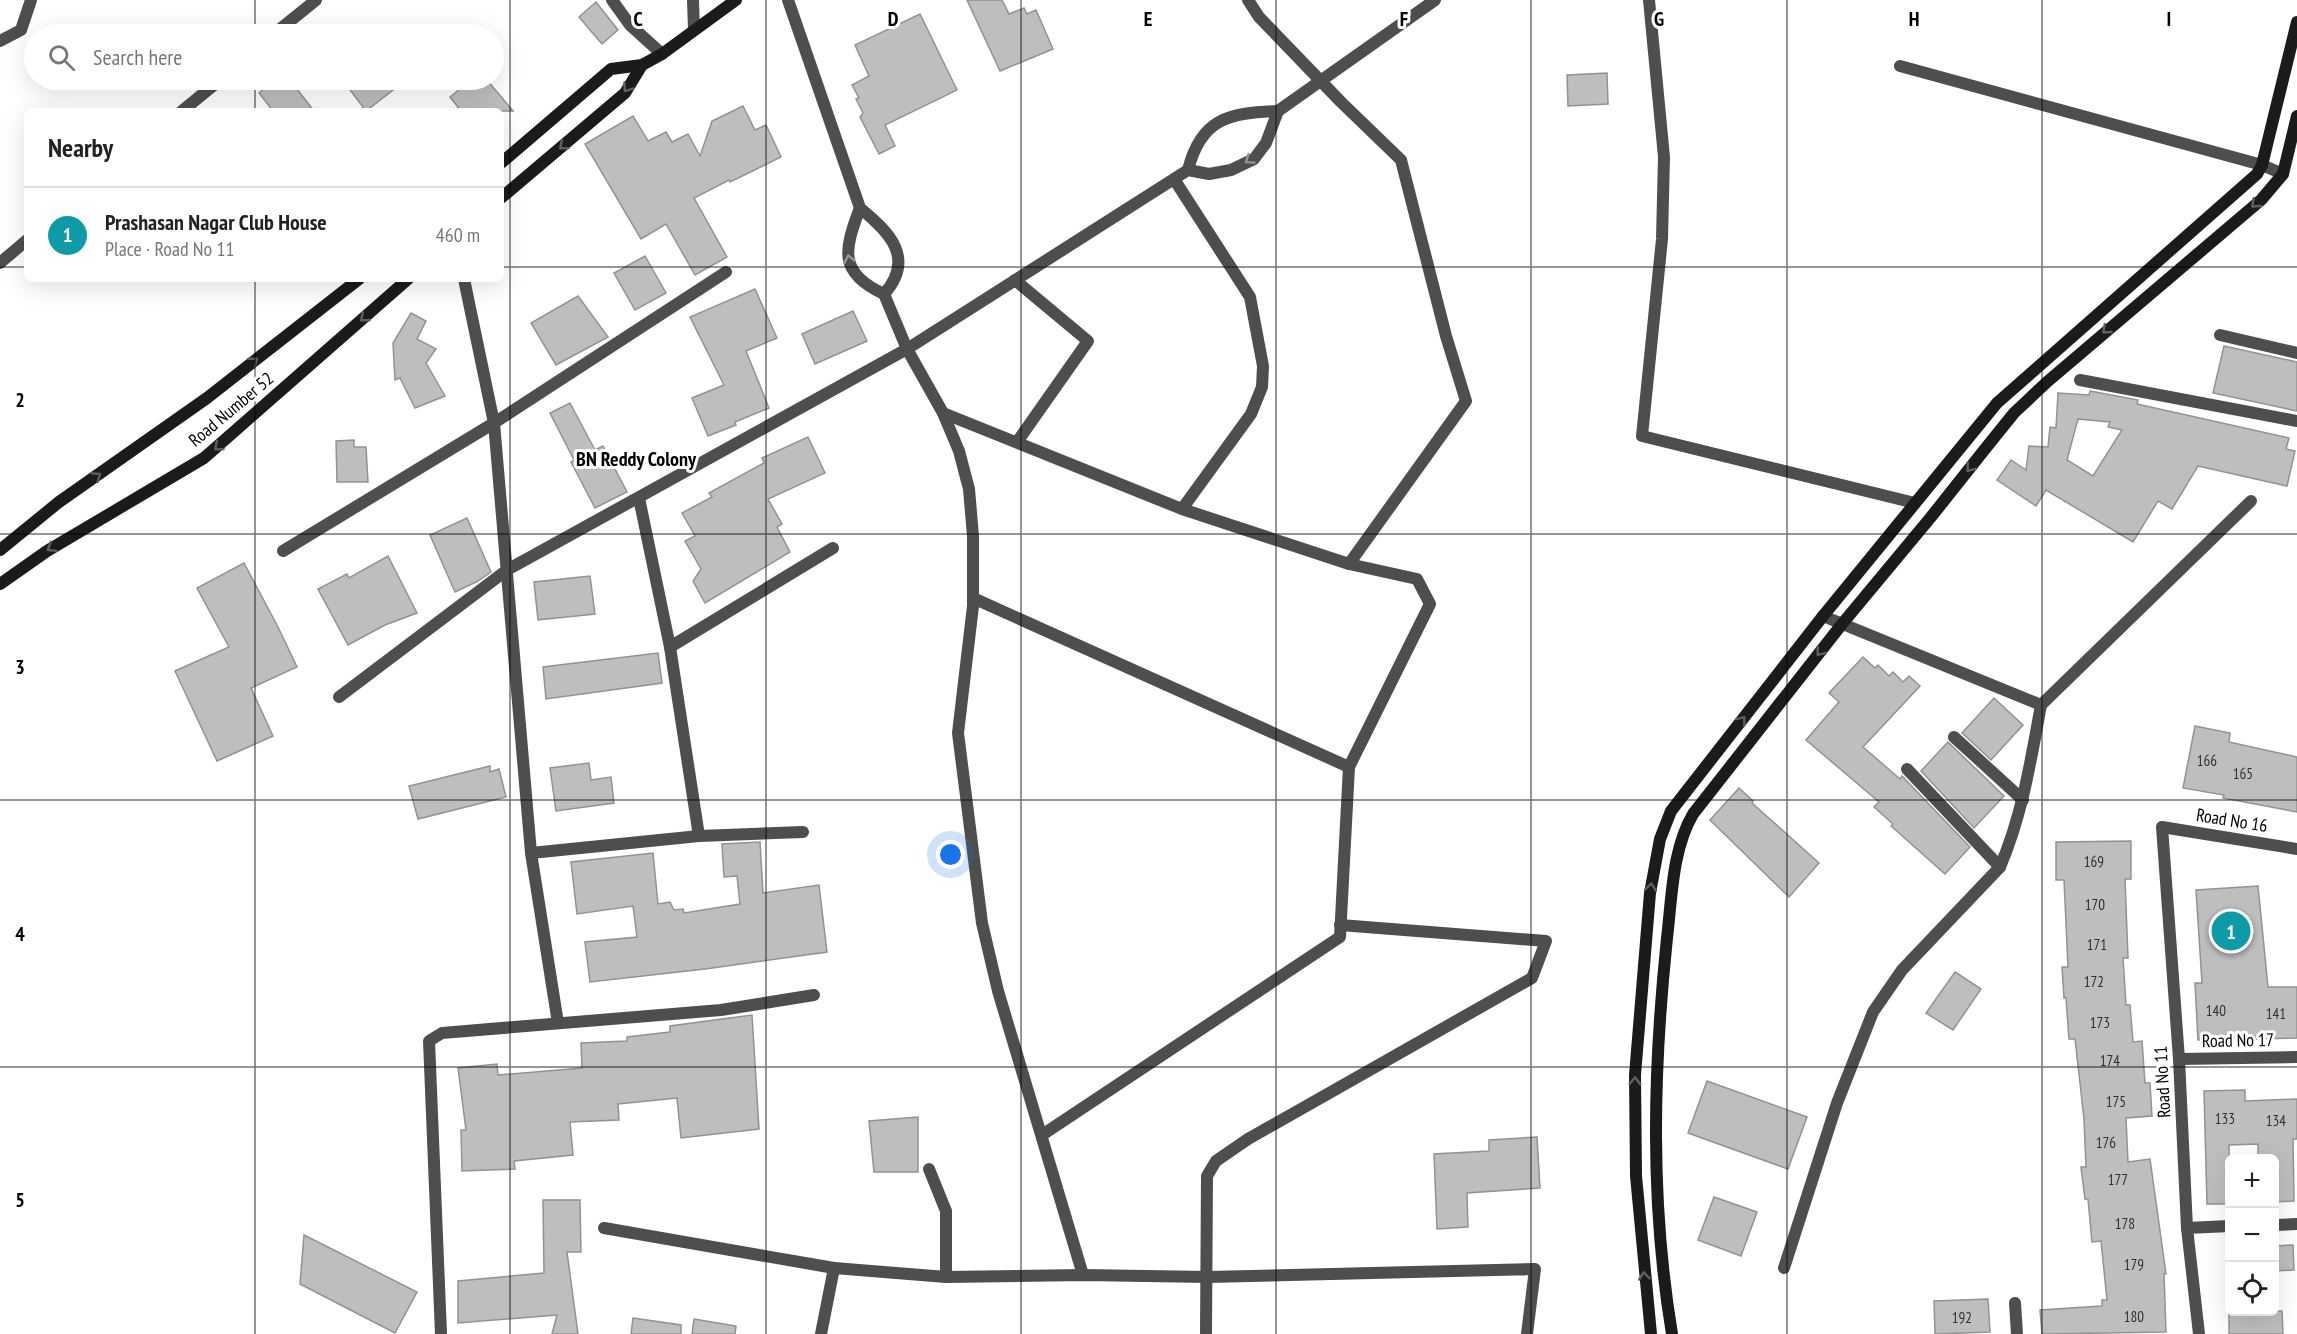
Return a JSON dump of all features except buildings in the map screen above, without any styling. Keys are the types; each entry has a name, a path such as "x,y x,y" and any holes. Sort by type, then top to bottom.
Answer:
{"street":[{"path":"0,41 21,30 31,0"},
{"path":"286,24 316,0"},
{"path":"612,0 630,25 662,54"},
{"path":"693,0 694,30"},
{"path":"504,160 611,69 642,65 662,54 736,0"},
{"path":"788,0 860,208 886,232 899,253 892,285 885,294"},
{"path":"1248,0 1259,16 1341,102 1401,160 1446,336 1466,401 1348,564"},
{"path":"339,697 507,570 907,349 1188,170 1200,137 1219,120 1246,112 1278,111 1435,0"},
{"path":"1649,0 1664,158 1662,239 1642,436 1915,503"},
{"path":"1651,1334 1641,1248 1634,1122 1635,1075 1650,893 1660,839 1671,811 1823,616 1997,403 2247,184 2262,165 2297,22"},
{"path":"504,195 626,93 642,65"},
{"path":"1900,66 2262,165 2283,174"},
{"path":"186,108 208,90"},
{"path":"1188,170 1209,174 1231,170 1254,159 1266,143 1278,111"},
{"path":"1672,1334 1655,1184 1654,1132 1656,1065 1665,960 1673,884 1680,845 1686,827 1693,814 1842,624 2014,413 2149,293 2260,200 2283,174 2297,116"},
{"path":"1174,179 1250,297 1263,366 1262,387 1251,414 1182,508"},
{"path":"860,208 847,250 850,268 865,285 885,294 907,349 943,413 959,451 969,489 973,536 973,598 958,733 981,923 998,991 1083,1275"},
{"path":"0,263 24,243"},
{"path":"282,551 494,423 726,272"},
{"path":"1015,280 1088,341 1017,442"},
{"name":"Road Number 52","path":"0,550 59,502 207,398 354,282"},
{"name":"Road Number 52","path":"0,584 47,551 204,458 405,282"},
{"path":"465,282 494,423 531,853 558,1023"},
{"path":"2220,336 2297,353"},
{"path":"2080,380 2297,421"},
{"path":"943,413 1182,508 1348,564 1417,579 1430,604 1348,767 1340,937 1042,1135"},
{"path":"639,498 670,647 699,836"},
{"path":"1784,1268 1837,1103 1873,1012 1902,970 2000,867 2009,847 2023,800 2041,705 2251,501"},
{"path":"670,647 833,548"},
{"path":"973,598 1348,767"},
{"path":"1823,616 2041,705"},
{"path":"1954,737 2023,800"},
{"path":"1907,769 2000,867"},
{"name":"Road No 16","path":"2162,827 2297,849"},
{"name":"Road No 11","path":"2162,827 2179,1059 2187,1228 2199,1334"},
{"path":"531,853 699,836 804,832"},
{"path":"1206,1334 1207,1176 1216,1161 1258,1133 1532,978 1546,941 1340,925"},
{"path":"441,1334 429,1041 442,1033 721,1010 814,995"},
{"name":"Road No 17","path":"2179,1059 2297,1057"},
{"path":"929,1169 946,1211 946,1276"},
{"path":"2279,1225 2297,1224"},
{"path":"2187,1228 2225,1226"},
{"path":"604,1228 834,1268 946,1276 1083,1275 1208,1278 1535,1269 1527,1334"},
{"path":"821,1334 834,1268"},
{"path":"2014,1302 2017,1334"}],"place":[{"name":"Prashasan Nagar Club House","path":"2231,931"}],"district":[{"name":"BN Reddy Colony","path":"636,459"}]}
